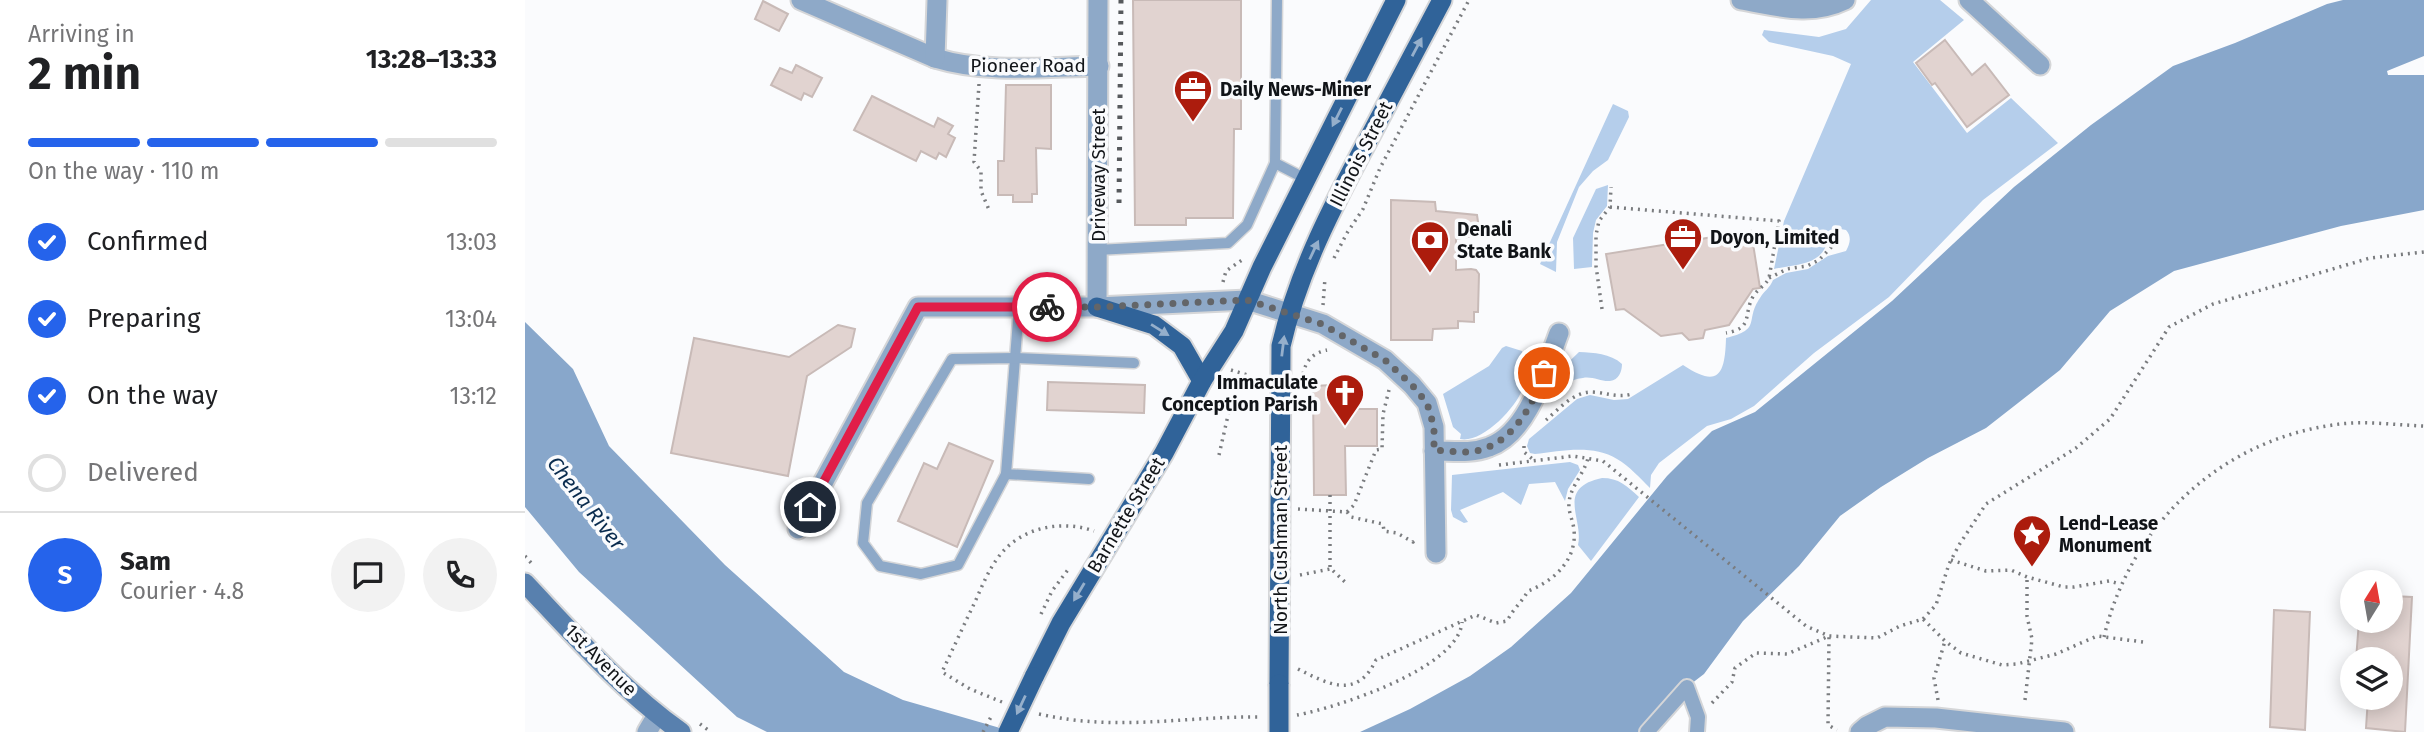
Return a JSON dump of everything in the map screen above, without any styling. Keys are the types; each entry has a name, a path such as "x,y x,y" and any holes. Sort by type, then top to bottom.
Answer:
{"main road":[{"name":"Illinois Street","path":"1247,300 1396,0"},
{"name":"Illinois Street","path":"1289,313 1300,279 1340,192 1442,0"},
{"name":"Barnette Street","path":"1008,732 1061,623 1164,453 1207,389 1247,300"},
{"path":"1097,307 1154,325 1182,346 1207,389"},
{"name":"North Cushman Street","path":"1273,725 1279,684 1281,346 1289,313"},
{"name":"1st Avenue","path":"525,583 607,668 652,724 681,732"}],"street":[{"path":"935,58 937,0"},
{"name":"Driveway Street","path":"1097,307 1098,0"},
{"path":"1741,0 1802,10 1829,8 1845,0"},
{"path":"1969,0 2040,65"},
{"name":"Pioneer Road","path":"805,1 935,58 980,68 1099,66"},
{"path":"798,529 918,307 1097,307 1247,300 1322,324 1385,360 1427,403 1434,427 1436,553"},
{"path":"1434,450 1470,452 1491,447 1515,429 1537,393 1559,333"},
{"path":"1647,732 1688,687 1697,724"},
{"path":"1860,732 1885,717 1936,718 2064,732"}],"lane":[{"path":"1097,250 1228,243 1247,225 1275,163 1277,0"},
{"path":"1275,163 1306,179"},
{"path":"1019,307 1014,358 1006,474 958,565 921,574 880,566 863,542 867,503 952,359 1014,358 1134,363"},
{"path":"1006,474 1089,479"}],"path":[{"path":"1322,324 1324,285 1328,269 1363,209 1380,168 1469,0"},
{"path":"980,68 974,162 981,171 981,191 989,212"},
{"path":"1602,309 1596,266 1596,235 1599,221 1610,207 1611,187"},
{"path":"1610,207 1779,220 1769,278 1765,286 1755,294 1744,325 1737,331 1725,333"},
{"path":"1769,278 1787,269 1807,266 1819,260 1837,240"},
{"path":"1499,465 1573,456 1603,461 1806,626 1829,636 1877,638 1900,626 1923,619 1935,606 1951,560 1986,504 2076,448 2110,419 2169,327 2213,304 2370,258 2424,252"},
{"path":"1302,383 1305,363 1310,358 1321,351 1335,350"},
{"path":"1225,370 1236,370 1251,376"},
{"path":"1347,512 1354,505 1376,450 1382,449 1383,414 1390,386 1400,393"},
{"path":"1207,389 1216,403 1229,411 1245,409 1251,404"},
{"path":"1543,423 1583,393 1616,396 1632,394"},
{"path":"1219,455 1229,411"},
{"path":"2104,637 2120,584 2148,537 2163,517 2199,482 2245,453 2295,433 2335,424 2424,426"},
{"path":"1517,446 1526,437 1524,452 1535,461"},
{"path":"1298,669 1333,684 1347,686 1360,682 1369,674 1376,660 1476,615 1496,623 1507,621 1518,603 1524,600 1528,590 1544,584 1569,560 1574,529 1569,501 1588,458"},
{"path":"1330,495 1330,568 1345,582"},
{"path":"1298,496 1298,509 1347,512 1351,517 1383,524 1384,531 1397,533 1413,542 1418,535"},
{"path":"1006,704 970,689 942,672 987,575 1000,554 1015,540 1031,532 1069,525 1094,531"},
{"path":"1951,560 1986,571 2011,570 2064,587 2109,580 2120,584"},
{"path":"1298,576 1330,568"},
{"path":"2025,700 2032,639 2027,616 2027,577"},
{"path":"1923,619 1961,653 2003,665 2056,654 2098,636 2143,642"},
{"path":"1294,715 1320,711 1410,676 1428,664 1459,635 1462,622"},
{"path":"1697,724 1733,682 1735,668 1756,653 1787,654 1829,636"},
{"path":"1829,636 1828,724 1837,730"},
{"path":"1936,718 1939,696 1934,678 1945,641"},
{"path":"1031,712 1086,724 1112,725 1223,717 1273,725"}],"shaded area":[{"path":"1871,0 1940,0 1964,20 1913,62 1967,133 2011,98 2058,143 1983,200 1889,297 1814,353 1754,406 1731,419 1707,426 1659,463 1651,475 1650,488 1626,465 1598,451 1530,453 1527,446 1529,439 1577,399 1590,395 1614,400 1628,399 1683,365 1705,376 1718,374 1724,361 1726,338 1749,327 1755,306 1773,280 1786,273 1808,269 1828,256 1846,251 1849,235 1846,230 1835,228 1829,232 1825,248 1816,258 1802,264 1774,269 1784,221 1851,64 1833,56 1769,42 1762,35 1764,30 1819,37 1846,29"},
{"path":"1613,104 1628,111 1629,117 1608,160 1593,171 1579,187 1557,242 1556,272 1540,264"},
{"path":"1608,185 1607,206 1596,220 1593,233 1592,267 1574,269 1573,238 1596,189"},
{"path":"1506,346 1522,351 1524,356 1525,375 1522,390 1496,424 1478,436 1460,439 1461,434 1453,427 1443,394 1489,366"},
{"path":"1579,352 1602,354 1617,360 1622,364 1619,375 1610,381 1578,379 1547,392 1551,379"},
{"path":"1570,462 1578,465 1580,470 1568,489 1565,501 1555,482 1529,484 1521,505 1503,492 1460,510 1468,522 1464,523 1453,517 1452,475"},
{"path":"1602,478 1618,481 1639,497 1591,561 1578,545 1575,497 1579,489"}],"water":[{"path":"2343,0 2424,0 2424,56 2387,71 2388,75 2424,75 2424,210 2341,226 2174,271 2110,311 2060,370 1986,428 1928,458 1840,516 1799,566 1743,621 1704,674 1687,687 1647,732 1360,732 1410,709 1470,676 1511,647 1571,593 1667,476 1712,431 1755,412 1892,301 2014,187 2091,125 2173,66"},
{"name":"Chena River","path":"525,322 573,369 609,446 725,565 844,672 903,700 1014,732 767,732 737,717 579,572 525,507"}],"building":[{"name":"Daily News-Miner","path":"1133,0 1241,0 1241,129 1234,129 1233,218 1186,218 1186,225 1135,225"},
{"path":"763,1 788,14 779,31 755,19"},
{"path":"1945,40 1972,75 1985,64 2009,95 1967,127 1935,83 1932,85 1916,63"},
{"path":"796,65 822,78 812,97 804,93 801,100 771,85 780,68 792,73"},
{"path":"1006,85 1051,85 1051,149 1036,148 1037,194 1032,194 1032,202 1013,202 1013,195 998,195 998,161 1004,161"},
{"path":"872,96 934,127 938,118 953,126 948,134 955,138 946,157 939,153 936,159 921,151 916,161 854,130"},
{"path":"1391,200 1435,202 1436,211 1477,215 1480,235 1456,239 1456,270 1471,269 1479,274 1478,312 1474,312 1474,322 1458,321 1458,328 1433,329 1432,340 1391,340"},
{"name":"Doyon, Limited","path":"1751,231 1760,288 1753,289 1729,325 1705,330 1703,338 1689,340 1682,333 1661,336 1624,309 1616,310 1606,254"},
{"path":"838,325 855,329 851,347 807,376 788,476 671,453 694,338 789,357"},
{"path":"1048,382 1145,385 1144,413 1047,410"},
{"name":"Immaculate Conception Parish","path":"1332,385 1332,397 1354,397 1354,409 1377,409 1377,446 1345,446 1346,495 1314,495 1313,386"},
{"path":"949,443 993,461 957,547 898,521 924,463 937,469"},
{"path":"2403,597 2412,597 2405,732 2366,728 2367,710 2403,710 2403,647 2357,647 2358,634 2403,634"},
{"path":"2274,610 2310,612 2305,730 2270,727"}],"railway":[{"path":"1119,203 1121,0"}],"way so far":[{"path":"1047,307 1247,300 1322,324 1385,360 1412,385 1427,403 1434,427 1434,450 1470,452 1491,447 1515,429 1537,393 1544,373"}],"place":[{"name":"Daily News-Miner","path":"1193,123"},
{"name":"Doyon, Limited","path":"1683,271"},
{"name":"Denali State Bank","path":"1430,274"},
{"name":"Immaculate Conception Parish","path":"1345,427"},
{"name":"Lend-Lease Monument","path":"2032,568"}],"route":[{"path":"810,507 918,307 1047,307"}]}
